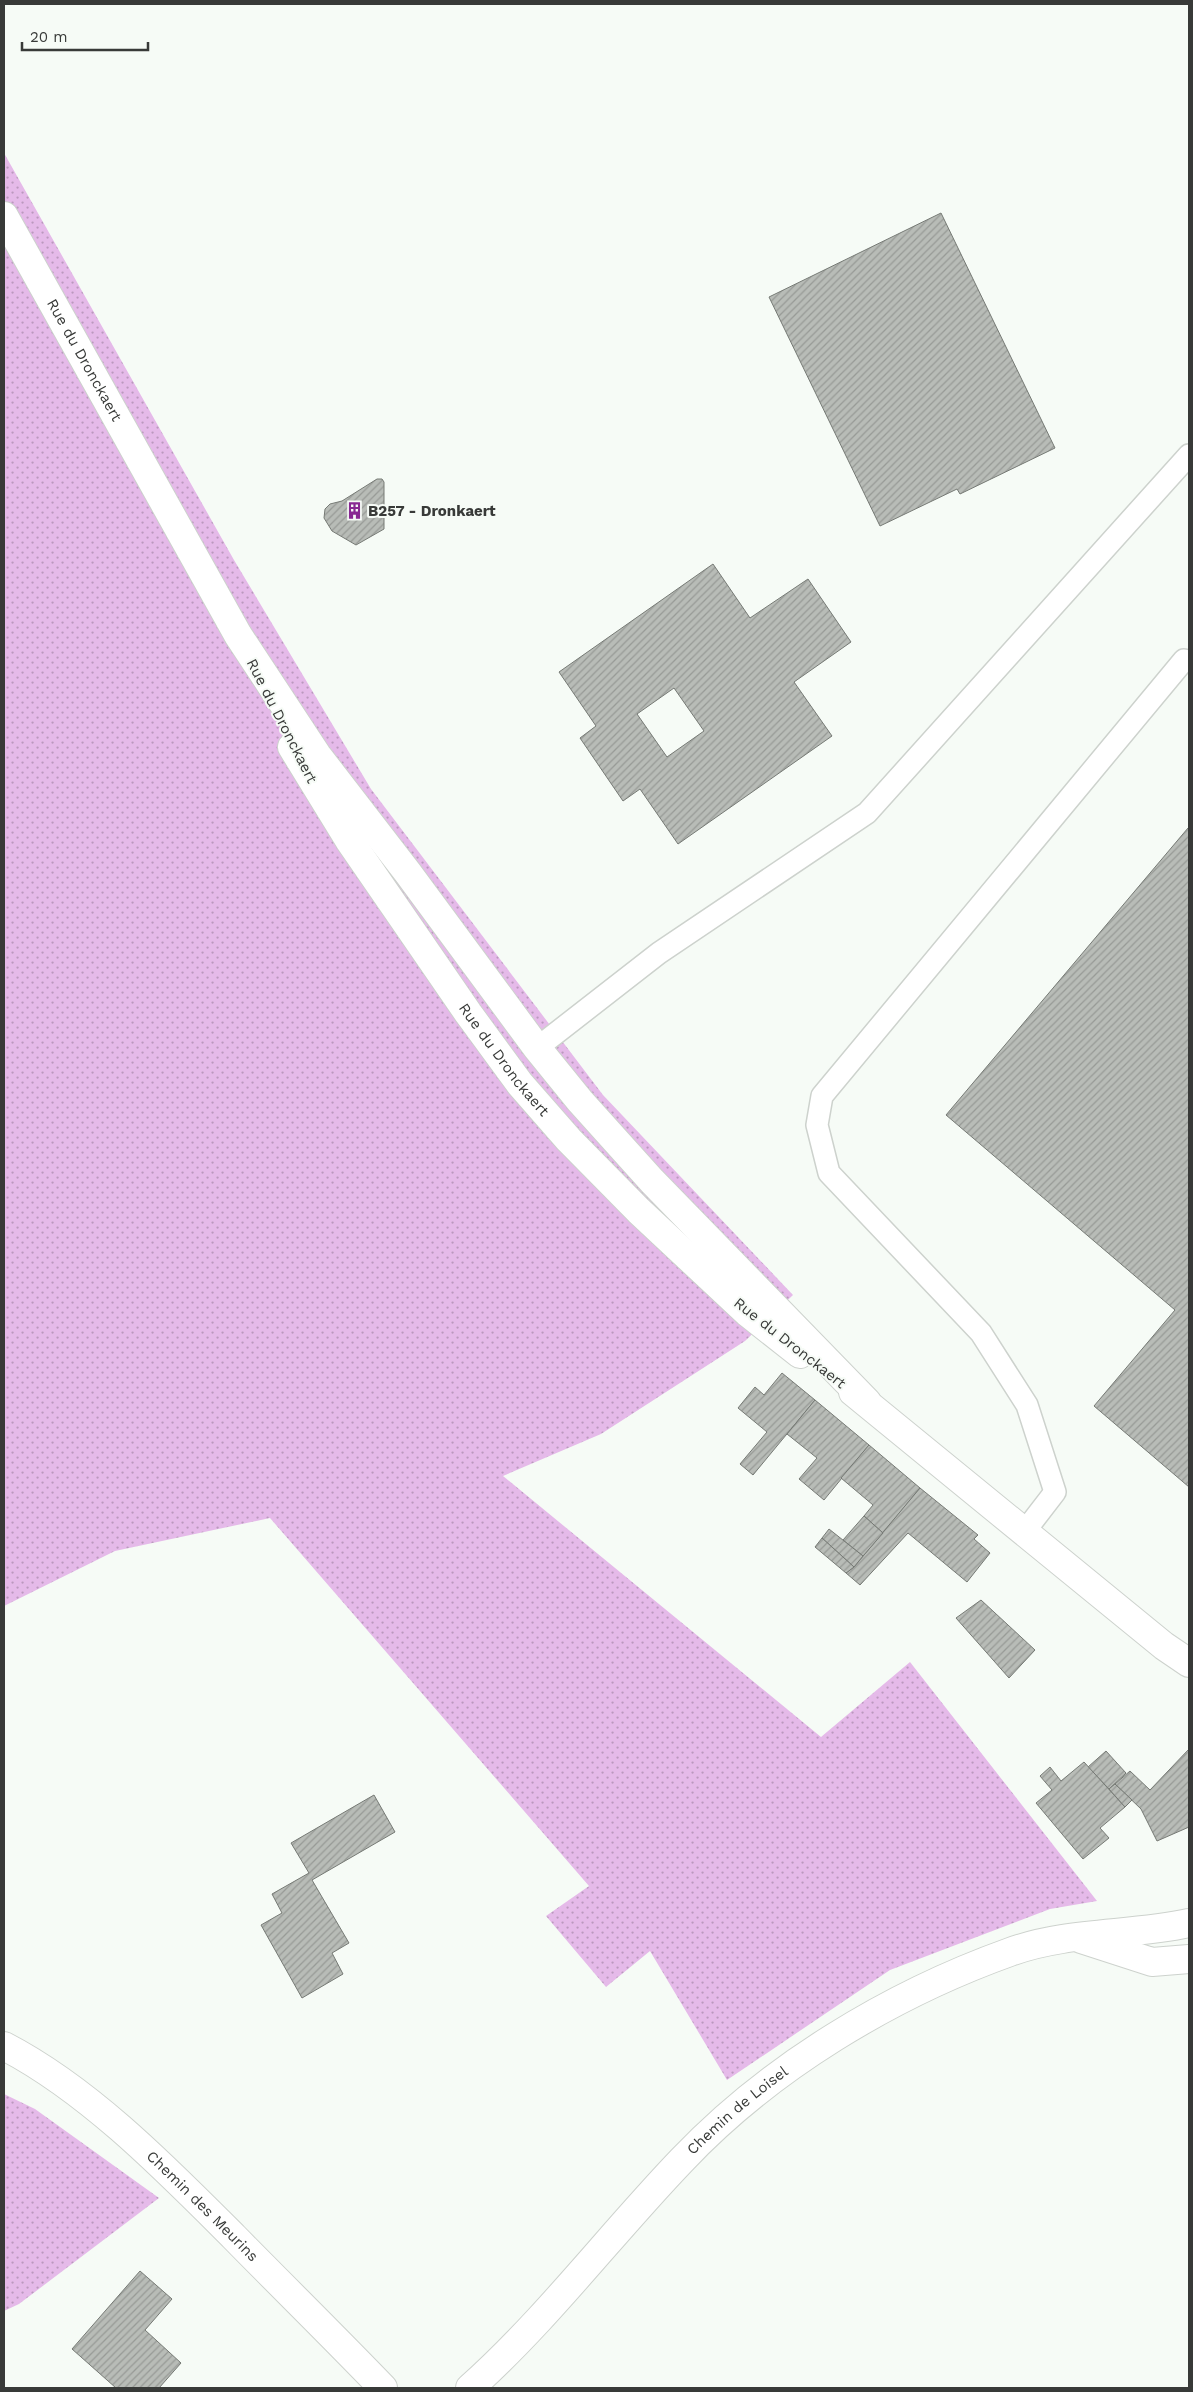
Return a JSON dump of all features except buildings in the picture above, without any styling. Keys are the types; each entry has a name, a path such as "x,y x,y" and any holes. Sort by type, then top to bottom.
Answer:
{"main road":[{"name":"Rue du Dronckaert","path":"4,216 238,635 292,746 318,790 349,840 468,1013 520,1084 600,1172 730,1296 780,1339 867,1402 1164,1646"},
{"name":"Rue du Dronckaert","path":"238,635 317,755 408,873 537,1048 599,1123 652,1181 867,1402"},
{"path":"1164,1646 1189,1663"},
{"path":"1164,1646 1189,1674"},
{"name":"Chemin de Loisel","path":"470,2388 530,2329 682,2160 731,2112 790,2066 870,2017 978,1964 1038,1944 1189,1923"},
{"name":"Chemin de Loisel","path":"1078,1938 1152,1962 1189,1959"},
{"name":"Chemin des Meurins","path":"4,2046 79,2097 144,2150 189,2192 383,2388"}],"lane":[{"path":"537,1048 659,953 866,813 1189,456"},
{"path":"1025,1531 1055,1492 1027,1405 981,1333 829,1173 816,1125 822,1096 1184,660 1189,661"}],"shaded area":[{"path":"4,153 234,560 371,789 603,1095 793,1295 745,1341 601,1434 503,1476 821,1737 910,1662 1097,1901 1050,1909 890,1970 727,2080 650,1951 606,1987 546,1916 589,1886 270,1518 115,1551 4,1606"},
{"path":"4,2094 35,2109 159,2198 19,2304 4,2311"}],"place":[{"name":"B257 - Dronkaert","path":"354,511"}]}
